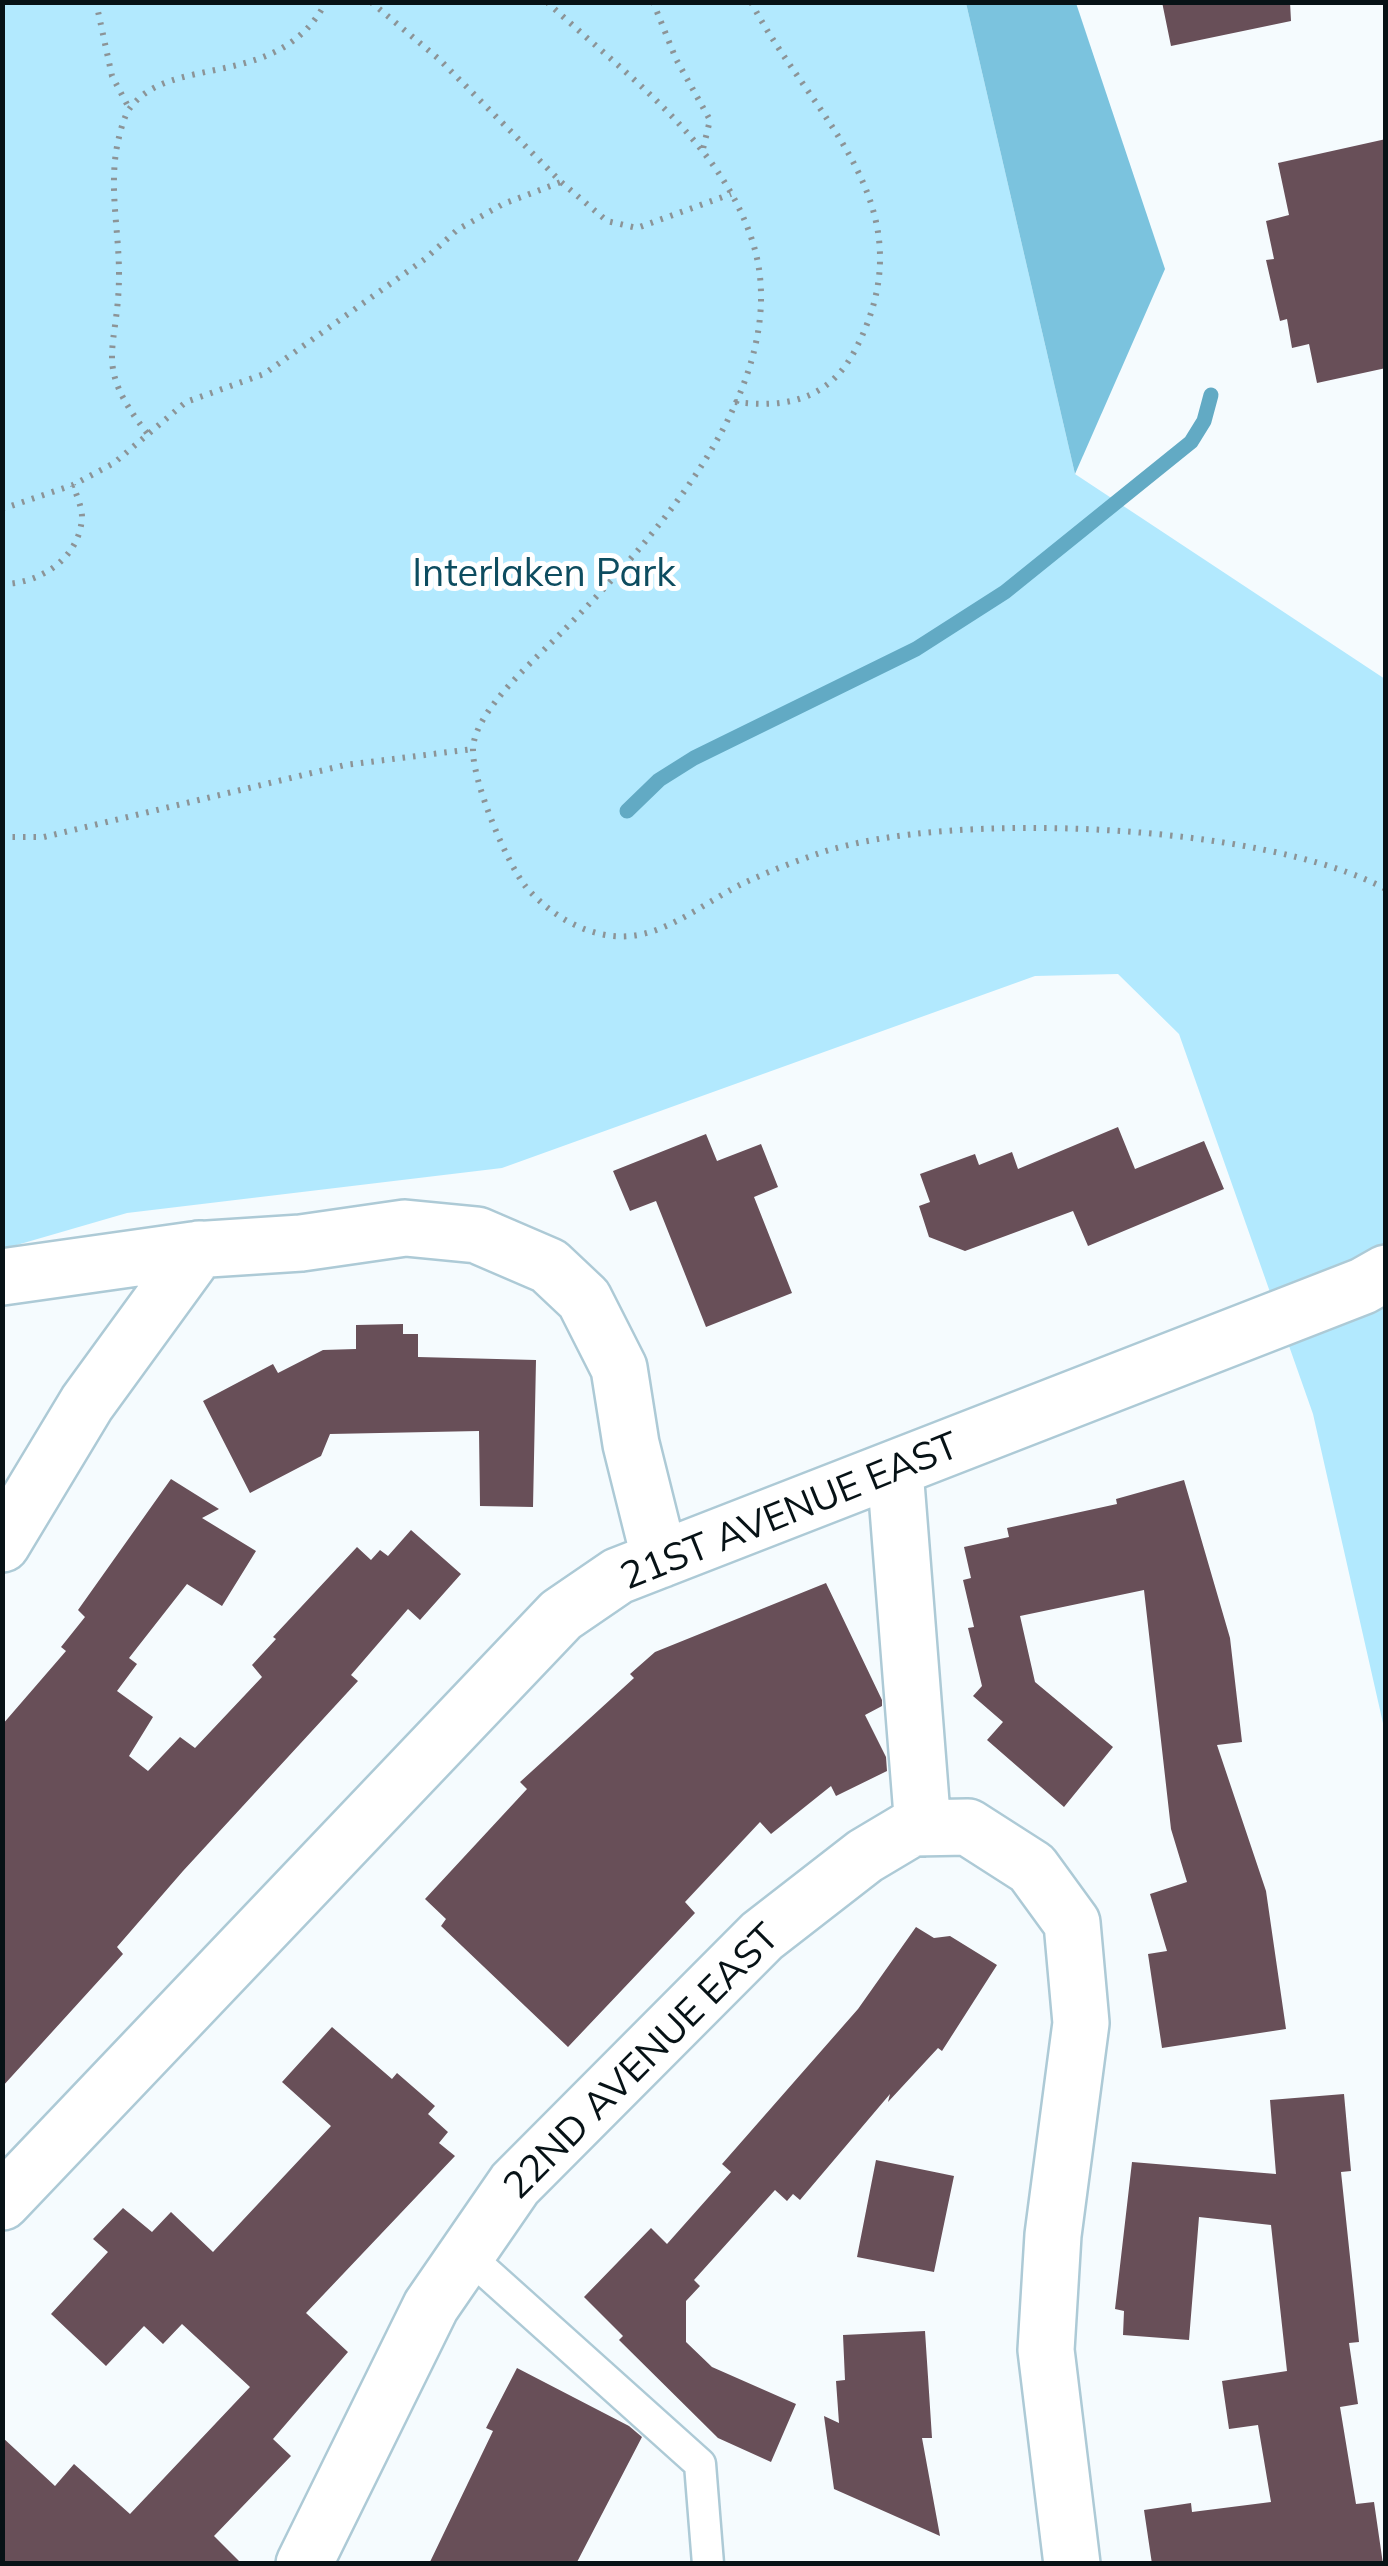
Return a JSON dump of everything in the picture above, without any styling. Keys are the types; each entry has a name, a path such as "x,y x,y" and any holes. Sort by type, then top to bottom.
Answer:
{"street":[{"path":"2,1276 199,1249 301,1242 405,1228 477,1235 548,1266 584,1299 620,1368 631,1444 660,1560"},
{"path":"2,1544 88,1403 199,1249"},
{"name":"21ST AVENUE EAST","path":"2,2202 561,1615 618,1576 1345,1294 1386,1273"},
{"path":"894,1470 923,1828"},
{"name":"22ND AVENUE EAST","path":"304,2564 430,2306 515,2184 762,1936 865,1856 912,1828 968,1827 1032,1868 1072,1923 1081,2023 1053,2235 1046,2350 1072,2564"}],"lane":[{"path":"466,2254 700,2464 708,2564"}],"path":[{"path":"96,2 112,76 130,108"},
{"path":"147,432 119,398 111,337 119,275 112,189 117,148 130,108 164,82 263,61 316,21 326,2"},
{"path":"371,2 440,60 561,182 607,221 637,228 731,194"},
{"path":"547,2 675,118 731,194 752,240 762,284 758,338 735,402 690,484 628,564 512,683 480,726 473,750 504,852 527,888 561,917 596,934 633,936 748,881 822,852 920,832 1071,830 1170,836 1293,856 1349,870 1386,890"},
{"path":"653,2 710,120 702,154"},
{"path":"735,402 777,407 816,394 848,361 868,326 879,277 875,212 848,146 767,33 751,2"},
{"path":"2,509 74,485 114,463 186,402 264,374 424,259 457,230 503,204 561,182"},
{"path":"2,584 46,574 70,552 82,517 74,485"},
{"path":"2,837 44,837 345,765 473,750"}],"green space":[{"name":"Interlaken Park","path":"3,3 966,3 1075,474 1385,679 1385,1732 1313,1414 1179,1034 1118,974 1035,976 502,1168 127,1213 3,1249"}],"shaded area":[{"path":"966,3 1076,3 1165,269 1075,474"}],"building":[{"path":"1162,2 1290,2 1291,21 1171,46"},
{"path":"1386,139 1386,368 1317,383 1309,344 1292,348 1287,319 1280,321 1266,260 1274,259 1266,221 1289,215 1278,163"},
{"path":"1118,1127 1135,1169 1204,1141 1224,1189 1088,1246 1073,1211 965,1251 929,1237 919,1206 930,1202 920,1174 975,1154 979,1165 1012,1152 1018,1169"},
{"path":"706,1134 717,1161 761,1144 778,1187 754,1197 792,1293 706,1327 656,1201 630,1211 613,1171"},
{"path":"403,1324 403,1334 418,1334 418,1357 536,1360 533,1507 480,1506 479,1431 330,1434 321,1456 250,1493 203,1401 273,1364 278,1373 323,1350 356,1349 356,1325"},
{"path":"171,1479 219,1509 202,1518 256,1551 222,1606 187,1584 129,1658 137,1664 117,1691 153,1717 129,1756 148,1771 180,1737 195,1748 262,1677 252,1665 357,1547 371,1560 380,1550 388,1556 411,1530 461,1574 420,1620 408,1609 351,1675 358,1681 183,1871 117,1947 123,1954 2,2087 2,1725 66,1651 61,1647 85,1617 78,1610"},
{"path":"1184,1480 1230,1638 1242,1742 1217,1745 1266,1891 1286,2029 1162,2048 1148,1954 1167,1951 1150,1894 1187,1882 1171,1829 1144,1590 1020,1616 1035,1682 1113,1747 1064,1807 987,1740 1003,1722 973,1696 982,1686 968,1628 974,1627 963,1580 971,1578 964,1547 1009,1537 1007,1528 1117,1504 1116,1499"},
{"path":"826,1583 882,1700 882,1706 865,1715 886,1757 887,1771 836,1796 831,1786 771,1834 760,1822 685,1902 695,1913 568,2047 441,1926 446,1919 425,1899 527,1789 520,1782 634,1678 630,1674 655,1652"},
{"path":"916,1927 934,1938 950,1936 997,1965 942,2051 938,2048 888,2102 890,2094 800,2200 793,2194 787,2201 775,2190 694,2280 700,2286 686,2301 686,2342 712,2367 796,2404 771,2462 718,2438 619,2340 623,2336 584,2297 651,2228 667,2244 731,2172 722,2164 858,2009"},
{"path":"332,2027 392,2079 397,2073 435,2106 428,2114 448,2132 439,2143 455,2156 306,2313 348,2352 273,2439 291,2456 214,2536 242,2564 2,2564 2,2437 55,2486 74,2464 130,2514 250,2387 182,2324 163,2344 144,2326 106,2366 51,2314 108,2252 93,2239 123,2208 152,2232 171,2212 213,2252 331,2126 282,2082"},
{"path":"1344,2094 1351,2171 1341,2172 1359,2342 1349,2343 1358,2404 1340,2407 1356,2504 1374,2502 1383,2564 1152,2564 1144,2510 1191,2503 1192,2512 1271,2502 1258,2425 1229,2429 1222,2381 1287,2371 1271,2225 1199,2217 1189,2340 1123,2335 1124,2311 1115,2309 1132,2162 1276,2174 1270,2100"},
{"path":"876,2160 954,2176 934,2272 857,2257"},
{"path":"925,2331 932,2438 922,2438 940,2536 834,2489 824,2416 839,2423 836,2381 845,2380 843,2335"},
{"path":"517,2368 629,2426 642,2437 576,2564 429,2564 493,2431 486,2428"}],"waterway":[{"path":"627,811 659,780 694,758 916,649 1005,592 1191,442 1204,421 1211,395"}]}
